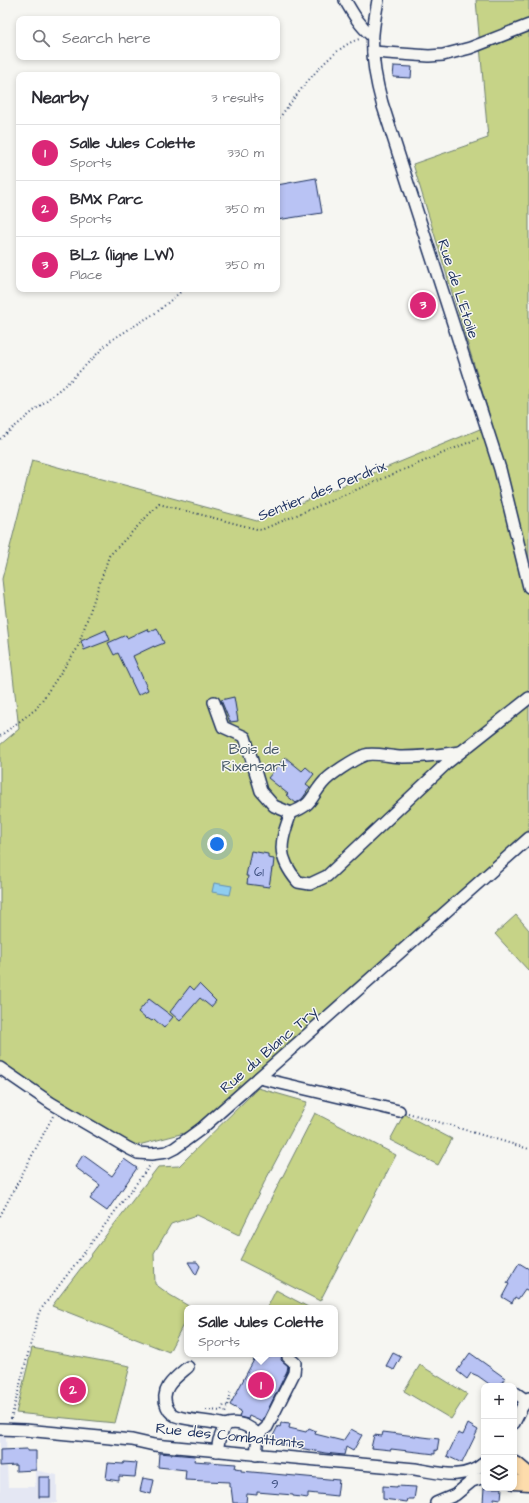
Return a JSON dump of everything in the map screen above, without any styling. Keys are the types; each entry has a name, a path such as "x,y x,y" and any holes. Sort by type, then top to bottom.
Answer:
{"main road":[{"path":"517,1465 529,1475"},
{"path":"517,1482 529,1483"}],"street":[{"path":"345,0 364,29 372,36"},
{"name":"Rue de L'Etoile","path":"378,0 372,36 374,73 382,103 500,470 529,587"},
{"path":"373,52 429,56 443,55 470,48 529,25"},
{"path":"291,812 282,836 281,851 288,871 298,882 310,884 327,876 447,763 529,698"},
{"path":"214,702 223,727 245,737 261,791 274,806 291,812 303,808 312,800 322,784 340,769 366,755 429,757 460,752"},
{"name":"Rue du Blanc Try","path":"0,1068 58,1107 128,1148 145,1154 160,1154 167,1152 201,1129 529,838"},
{"path":"259,1078 399,1110"},
{"path":"256,1455 258,1436 266,1427 294,1373 295,1363 288,1357"},
{"path":"188,1367 165,1391 164,1402 168,1410 177,1417 225,1425 232,1422 238,1423 252,1429 258,1436"},
{"path":"516,1419 528,1399 517,1394"},
{"path":"217,1451 219,1440 225,1425"},
{"name":"Rue des Combattants","path":"4,1430 132,1440 154,1445 415,1469 456,1475 472,1481"},
{"name":"Rue des Combattants","path":"456,1475 468,1473 481,1465"},
{"path":"436,1503 455,1495 472,1481 481,1478"}],"path":[{"path":"280,117 308,81 333,55 353,40 372,36"},
{"path":"0,439 71,380 110,341 157,312 181,292"},
{"name":"Sentier des Perdrix","path":"0,736 36,709 77,649 109,556 159,504 261,530 488,434"},
{"path":"0,1216 58,1107"},
{"path":"399,1110 529,1149"},
{"path":"4,1430 39,1312 151,1164 167,1152"},
{"path":"228,1405 231,1390"}],"shaded area":[{"path":"0,1436 6,1437 8,1487 35,1487 35,1470 57,1475 57,1503 0,1503"}],"green space":[{"name":"Bois de Rixensart","path":"476,0 529,0 529,830 188,1132 131,1147 0,1069 0,745 19,729 2,579 32,460 257,521 492,424 413,164 488,138"},
{"path":"516,915 529,930 528,970 495,934"},
{"path":"258,1088 307,1102 264,1183 239,1235 197,1215 171,1224 154,1253 155,1284 187,1305 184,1305 184,1323 169,1352 52,1306 158,1167 179,1166"},
{"path":"315,1113 396,1155 320,1301 240,1260"},
{"path":"404,1114 452,1139 438,1165 390,1140"},
{"path":"276,1290 304,1305 268,1305"},
{"path":"32,1348 130,1366 115,1423 16,1413"},
{"path":"420,1365 467,1394 451,1419 404,1391"}],"water":[{"path":"214,883 232,886 230,895 212,892"}],"building":[{"path":"394,66 412,67 411,78 393,77"},
{"path":"316,178 322,213 280,220 280,184"},
{"path":"157,628 164,643 133,656 148,690 138,695 118,653 114,655 108,643 126,635 127,638 147,629 149,632"},
{"path":"106,630 110,640 84,650 81,641"},
{"path":"234,697 238,721 230,722 221,700"},
{"path":"285,757 302,771 306,767 314,774 306,784 310,787 307,792 302,799 296,803 286,795 288,794 268,778"},
{"path":"251,851 268,854 268,858 274,859 269,887 247,884 248,876 246,876"},
{"path":"199,984 216,1001 211,1007 200,998 180,1021 170,1012 190,986 194,990"},
{"path":"149,999 173,1017 164,1028 154,1019 152,1021 147,1018 146,1019 138,1012"},
{"path":"83,1155 112,1176 124,1159 137,1168 107,1211 90,1199 100,1185 75,1167"},
{"path":"188,1262 197,1262 200,1266 196,1275"},
{"path":"519,1263 529,1269 529,1291 525,1289 518,1299 515,1297 512,1303 502,1297 509,1284 507,1283"},
{"path":"393,1353 401,1357 394,1370 386,1366"},
{"path":"470,1353 505,1378 501,1383 488,1383 471,1373 467,1379 457,1371"},
{"path":"255,1357 282,1357 281,1360 288,1366 287,1371 262,1422 249,1416 248,1419 239,1417 241,1411 230,1405"},
{"path":"281,1423 290,1424 289,1428 306,1432 309,1428 316,1431 315,1434 343,1441 351,1429 362,1435 353,1451 346,1447 344,1455 325,1453 270,1442"},
{"path":"468,1424 478,1430 462,1463 447,1456 458,1433 463,1435"},
{"path":"383,1432 439,1439 437,1451 435,1450 435,1454 371,1448 374,1435 382,1436"},
{"path":"27,1449 27,1451 36,1451 36,1470 16,1471 16,1465 0,1466 0,1450"},
{"path":"159,1453 195,1456 194,1461 236,1464 235,1468 241,1469 241,1471 339,1480 337,1496 308,1493 308,1498 293,1495 257,1492 257,1495 247,1494 246,1503 233,1503 229,1482 185,1480 186,1470 158,1467"},
{"path":"124,1462 137,1463 135,1477 119,1476 119,1481 106,1479 108,1463 123,1464"},
{"path":"39,1477 50,1477 50,1497 39,1497"},
{"path":"143,1478 154,1480 151,1494 140,1491"},
{"path":"383,1486 416,1487 414,1499 408,1499 407,1502 383,1499"},
{"path":"484,1491 502,1491 501,1499 494,1498 494,1503 483,1503"}],"place":[{"name":"BL2 (ligne LW)","path":"423,305"},
{"name":"Salle Jules Colette","path":"261,1385"},
{"name":"BMX Parc","path":"73,1390"}]}
